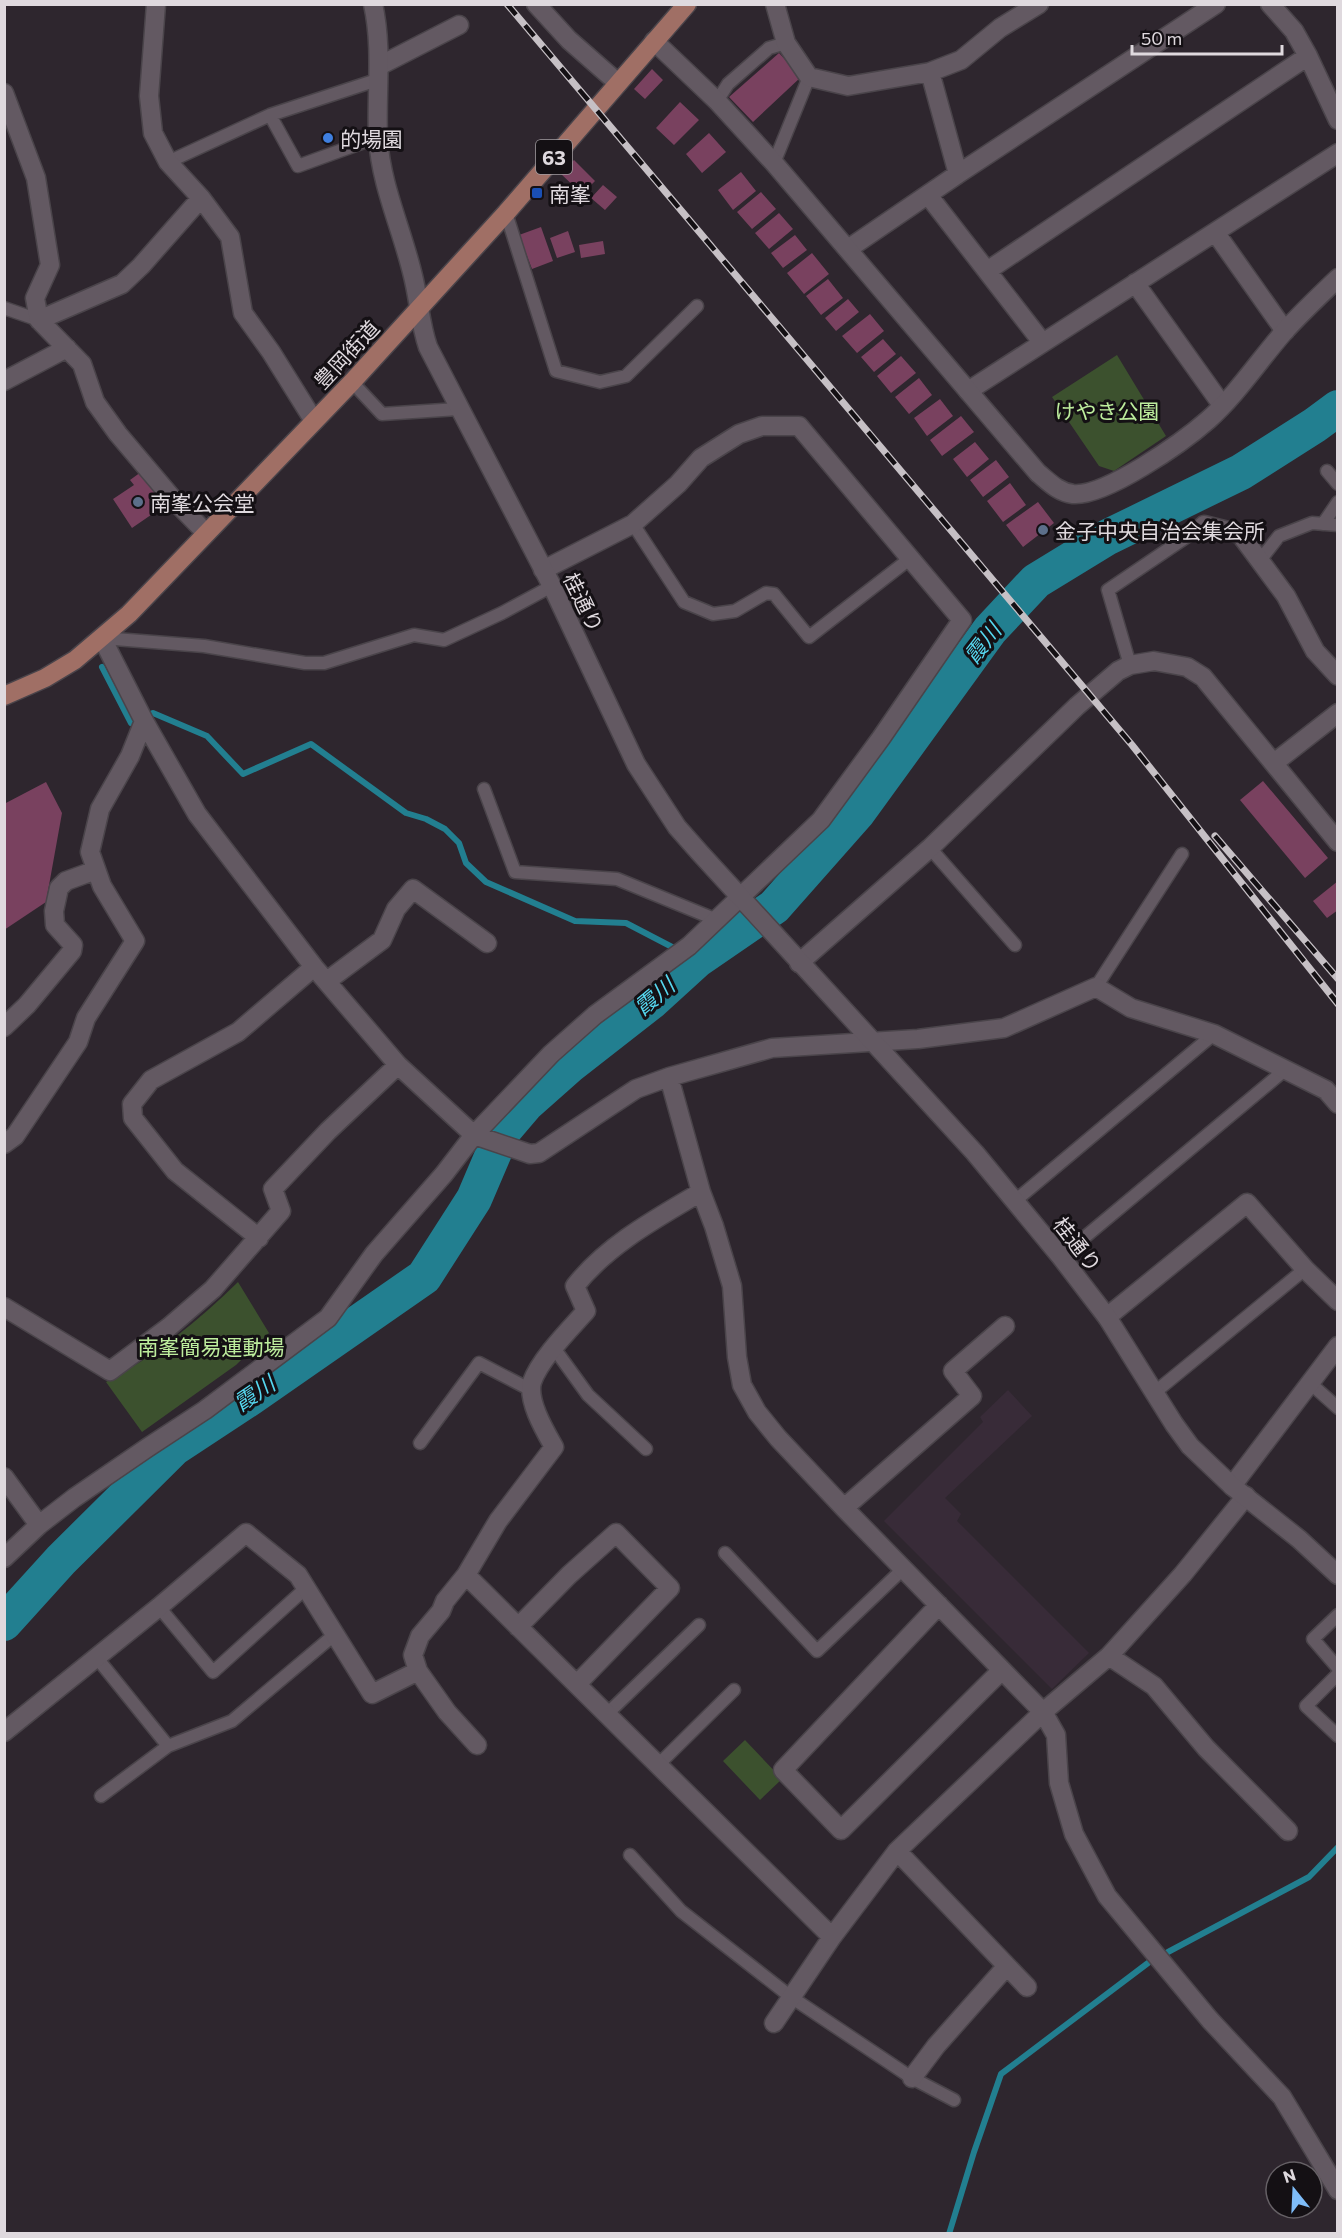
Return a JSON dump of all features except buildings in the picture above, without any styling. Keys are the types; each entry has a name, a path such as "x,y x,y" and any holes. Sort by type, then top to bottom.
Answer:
{"main road":[{"name":"豊岡街道","path":"4,696 52,674 75,660 129,614 352,382 506,213 687,4"}],"street":[{"path":"156,4 149,96 153,133 168,162 201,198 230,237 243,313 271,352 314,422"},
{"name":"桂通り","path":"373,4 379,73 378,137 385,184 413,275 422,330 428,347 547,578 636,764 655,796 677,827 975,1153 1015,1201 1107,1317 1190,1446 1338,1575"},
{"path":"536,4 569,40 618,83"},
{"path":"775,4 786,43 809,77 848,86 930,72 961,60 1000,28 1039,4"},
{"path":"848,249 1216,4"},
{"path":"1270,4 1294,31 1338,120"},
{"path":"379,73 459,25"},
{"path":"654,41 717,101 774,163 1038,473 1054,487 1073,494 1084,494 1127,475 1192,432 1222,405 1285,331 1338,278"},
{"path":"987,271 1308,56"},
{"path":"930,72 958,174"},
{"path":"4,93 36,178 50,265 35,298 39,320 82,364 95,402 118,434 173,499 206,532"},
{"path":"968,391 1338,153"},
{"path":"927,195 1042,342"},
{"path":"39,320 122,284 141,266 201,198"},
{"path":"1215,232 1285,331"},
{"path":"1135,284 1222,405"},
{"path":"4,381 67,348"},
{"path":"4,1558 39,1526 147,1448 205,1410 328,1318 374,1254 444,1174 474,1135 551,1054 595,1015 689,946 821,820 962,620 912,557 799,426 762,426 739,434 701,458 678,484 633,524 547,578"},
{"path":"1204,525 1240,534 1286,596 1315,651 1338,676"},
{"path":"102,638 144,721 197,814 314,967 398,1065 474,1135 530,1154 539,1153 636,1089 669,1077 772,1048 918,1040 1004,1028 1096,987 1131,1008 1169,1022 1214,1034 1326,1090 1338,1104"},
{"path":"799,963 930,848 1077,706 1118,671 1130,666 1154,661 1187,667 1203,677 1338,842"},
{"path":"1274,764 1338,713"},
{"path":"4,1144 15,1136 78,1042 86,1018 135,941 102,886 90,852 100,809 130,756 144,721"},
{"path":"4,1027 27,1005 72,951 73,945 55,925 54,910 59,888 66,881 96,870"},
{"path":"327,981 382,940 396,909 413,889 487,943"},
{"path":"259,1238 175,1171 133,1118 132,1104 151,1080 238,1032 314,967"},
{"path":"4,1307 110,1371 213,1289 281,1211 273,1189 328,1131 398,1065"},
{"path":"669,1077 701,1192 732,1286 737,1357 742,1385 757,1412 778,1438 844,1508 1043,1712 1056,1735 1059,1783 1074,1834 1107,1896 1210,2020 1282,2097 1338,2190"},
{"path":"477,1745 447,1712 418,1671 413,1655 420,1636 466,1575 498,1521 554,1447 534,1407 532,1383 555,1348 586,1311 575,1286 585,1273 644,1225 701,1192"},
{"path":"1107,1317 1247,1203 1305,1269 1338,1301"},
{"path":"844,1508 972,1396 953,1371 1005,1326"},
{"path":"774,2023 832,1937 897,1851 1043,1712 1109,1656 1183,1574 1310,1383 1338,1346"},
{"path":"4,1477 39,1526"},
{"path":"4,1732 97,1658 246,1533 298,1575 372,1694 418,1671"},
{"path":"518,1627 569,1575 616,1533 670,1588 577,1684"},
{"path":"466,1575 832,1937"},
{"path":"939,1605 783,1770 841,1830 1002,1670"},
{"path":"1109,1656 1154,1686 1206,1748 1288,1831"},
{"path":"897,1851 1027,1987"},
{"path":"912,2078 936,2046 1006,1966"}],"lane":[{"path":"717,101 728,84 769,48 786,43"},
{"path":"168,162 270,115 379,73"},
{"path":"774,163 809,77"},
{"path":"270,115 298,166 378,137"},
{"path":"506,213 556,371 600,382 626,376 697,306"},
{"path":"4,308 39,320"},
{"path":"352,382 382,414 458,409"},
{"path":"1327,471 1338,484"},
{"path":"1323,524 1338,501"},
{"path":"1260,559 1280,536 1312,523 1338,525"},
{"path":"633,524 684,602 713,614 735,611 766,593 774,594 809,637 912,557"},
{"path":"1130,666 1108,590 1204,525"},
{"path":"102,638 204,646 305,663 324,663 414,635 444,640 502,613 547,578"},
{"path":"484,789 515,872 617,879 717,920"},
{"path":"930,848 1015,945"},
{"path":"1096,987 1182,854"},
{"path":"1015,1201 1214,1034"},
{"path":"1061,1257 1286,1069"},
{"path":"1154,1393 1305,1269"},
{"path":"555,1348 588,1395 646,1449"},
{"path":"420,1443 478,1363 533,1391"},
{"path":"1310,1383 1338,1408"},
{"path":"725,1552 817,1651 903,1569"},
{"path":"159,1607 213,1672 306,1588"},
{"path":"1338,1615 1313,1639 1338,1668"},
{"path":"606,1714 699,1625"},
{"path":"101,1796 168,1746 232,1721 334,1635"},
{"path":"97,1658 168,1746"},
{"path":"1338,1674 1306,1706 1338,1736"},
{"path":"658,1765 734,1690"},
{"path":"630,1855 681,1911 791,1997 912,2078 954,2100"}],"shaded area":[{"path":"1008,1390 1032,1416 945,1498 961,1514 957,1521 1089,1653 1052,1689 884,1521 983,1422 980,1417"}],"green space":[{"name":"けやき公園","path":"1117,355 1166,436 1114,471 1099,466 1052,397"},
{"name":"南峯簡易運動場","path":"238,1282 269,1333 236,1365 142,1432 106,1382 142,1361 175,1337"},
{"path":"745,1740 782,1779 760,1800 723,1761"}],"waterway":[{"name":"霞川","path":"4,1623 61,1560 174,1448 424,1277 474,1199 503,1131 526,1104 570,1065 652,1001 697,960 774,907 858,812 990,630 1036,581 1108,537 1241,472 1338,408"},
{"path":"102,667 131,723 153,713 207,736 243,774 311,744 406,813 426,819 445,829 459,843 466,863 486,882 575,921 626,923 697,960"},
{"path":"1168,1952 1309,1877 1338,1847"},
{"path":"949,2234 1001,2074 1148,1963"}],"railway":[{"path":"507,4 1132,745 1338,1004"},
{"path":"1215,836 1338,979"}],"place":[{"name":"的場園","path":"328,138"},
{"name":"南峯","path":"537,193"},
{"name":"南峯公会堂","path":"138,502"},
{"name":"金子中央自治会集会所","path":"1043,530"}]}
